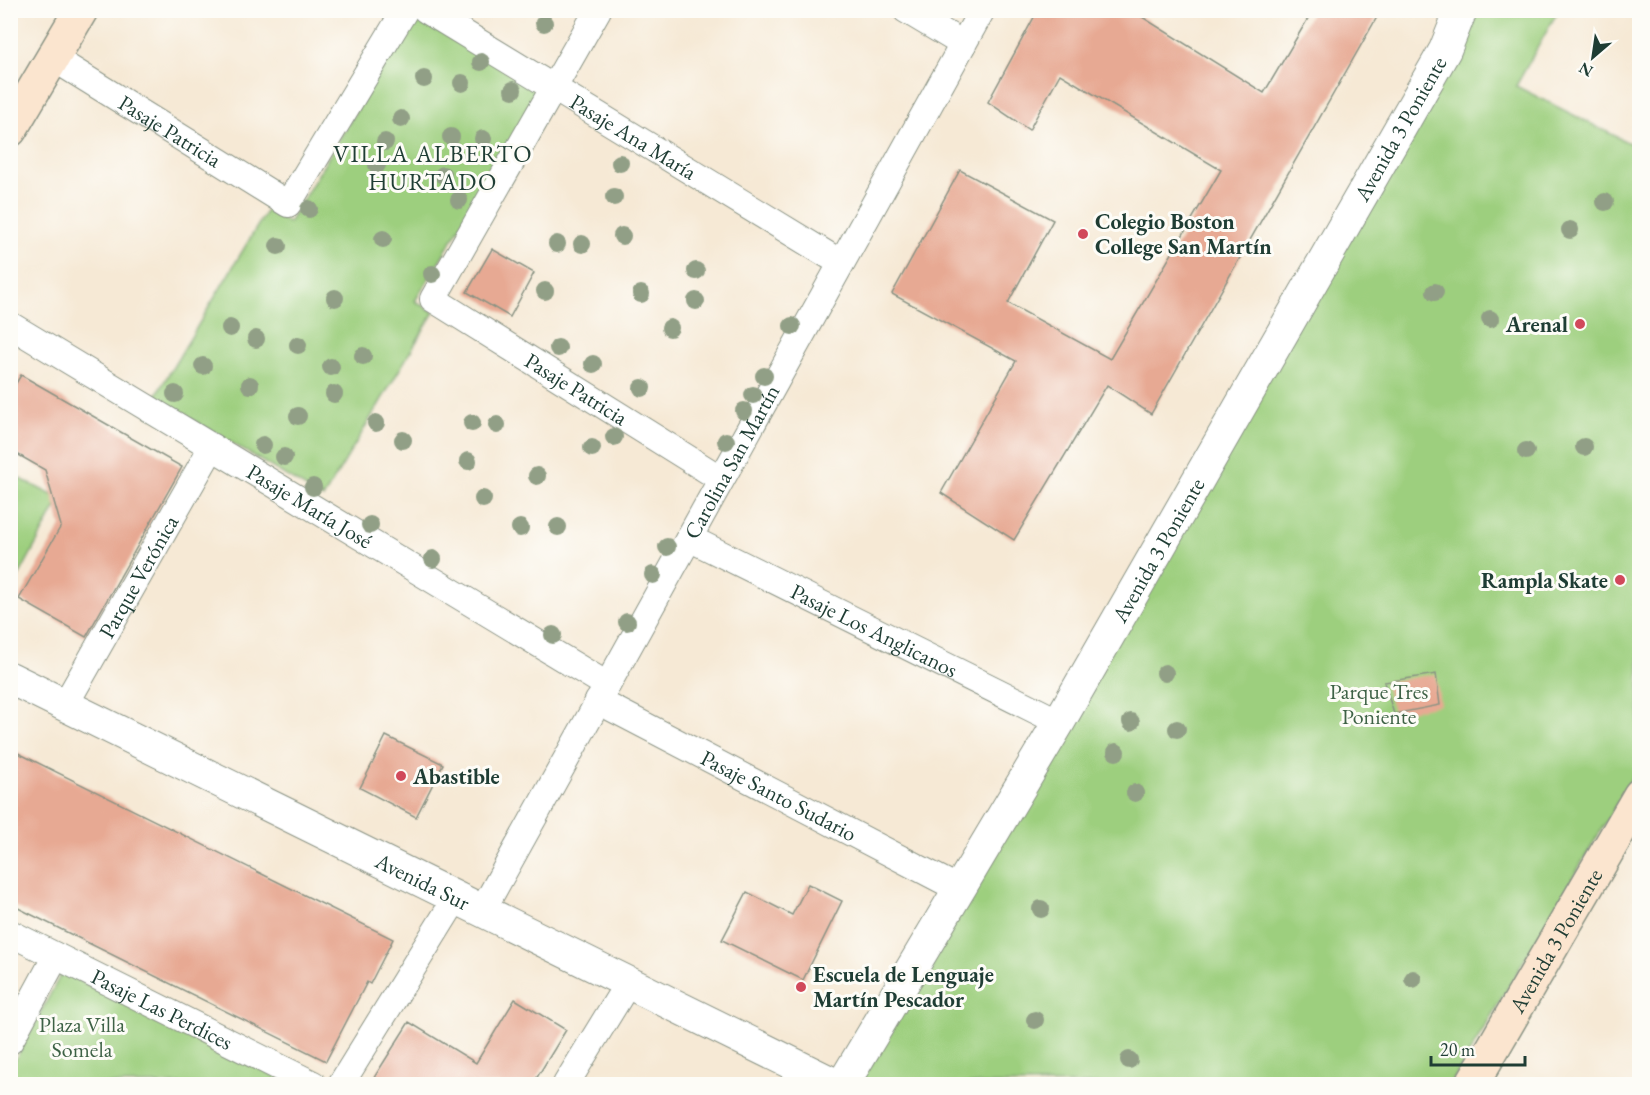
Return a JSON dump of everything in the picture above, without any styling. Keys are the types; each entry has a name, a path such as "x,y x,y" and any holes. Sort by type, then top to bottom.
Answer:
{"main road":[{"path":"10,130 81,10"},
{"name":"Avenida 3 Poniente","path":"1472,1084 1640,795"}],"street":[{"name":"Pasaje Patricia","path":"53,58 288,204 405,10"},
{"name":"Pasaje Ana María","path":"426,10 842,263"},
{"path":"553,87 598,10"},
{"path":"906,10 963,44"},
{"name":"Carolina San Martín","path":"341,1084 469,904 602,693 982,10"},
{"name":"Avenida 3 Poniente","path":"843,1084 1059,722 1445,50 1461,10"},
{"name":"Pasaje Patricia","path":"553,87 434,299 721,479"},
{"name":"Pasaje María José","path":"10,325 212,447 602,693"},
{"name":"Parque Verónica","path":"65,705 212,447"},
{"name":"Pasaje Los Anglicanos","path":"689,538 1059,722"},
{"name":"Avenida Sur","path":"10,678 834,1084"},
{"name":"Pasaje Santo Sudario","path":"602,693 959,889"},
{"name":"Pasaje Las Perdices","path":"10,933 313,1084"},
{"path":"10,1041 56,956"},
{"path":"566,1084 628,983"}],"green space":[{"path":"416,11 547,84 415,301 434,312 323,498 155,397 267,210 289,223"},
{"name":"Parque Tres Poniente","path":"1474,11 1558,11 1516,86 1639,148 1639,766 1451,1084 860,1084"},
{"path":"11,474 60,499 11,591"},
{"name":"Plaza Villa Somela","path":"62,972 291,1084 11,1084 11,1068"}],"building":[{"path":"1038,10 1131,10 1264,93 1313,10 1381,10 1151,414 1107,385 1014,540 941,493 1016,361 892,294 960,170 1053,220 1008,303 1110,359 1221,170 1060,74 1029,130 988,102"},
{"path":"492,249 534,273 510,317 467,292"},
{"path":"21,375 182,467 86,637 19,599 61,526 45,470 10,450 10,393"},
{"path":"1436,674 1440,705 1394,714 1384,682"},
{"name":"Abastible","path":"386,736 443,764 416,817 360,788"},
{"path":"10,749 393,939 370,984 367,982 326,1061 10,904"},
{"path":"808,884 842,901 803,980 722,940 747,892 792,915"},
{"path":"515,999 566,1030 533,1084 370,1084 409,1022 476,1063"}],"place":[{"name":"Colegio Boston College San Martín","path":"1083,234"},
{"name":"Arenal","path":"1580,324"},
{"name":"Rampla Skate","path":"1620,580"},
{"name":"Abastible","path":"401,776"},
{"name":"Escuela de Lenguaje Martín Pescador","path":"801,987"}],"district":[{"name":"VILLA ALBERTO HURTADO","path":"433,167"}]}
